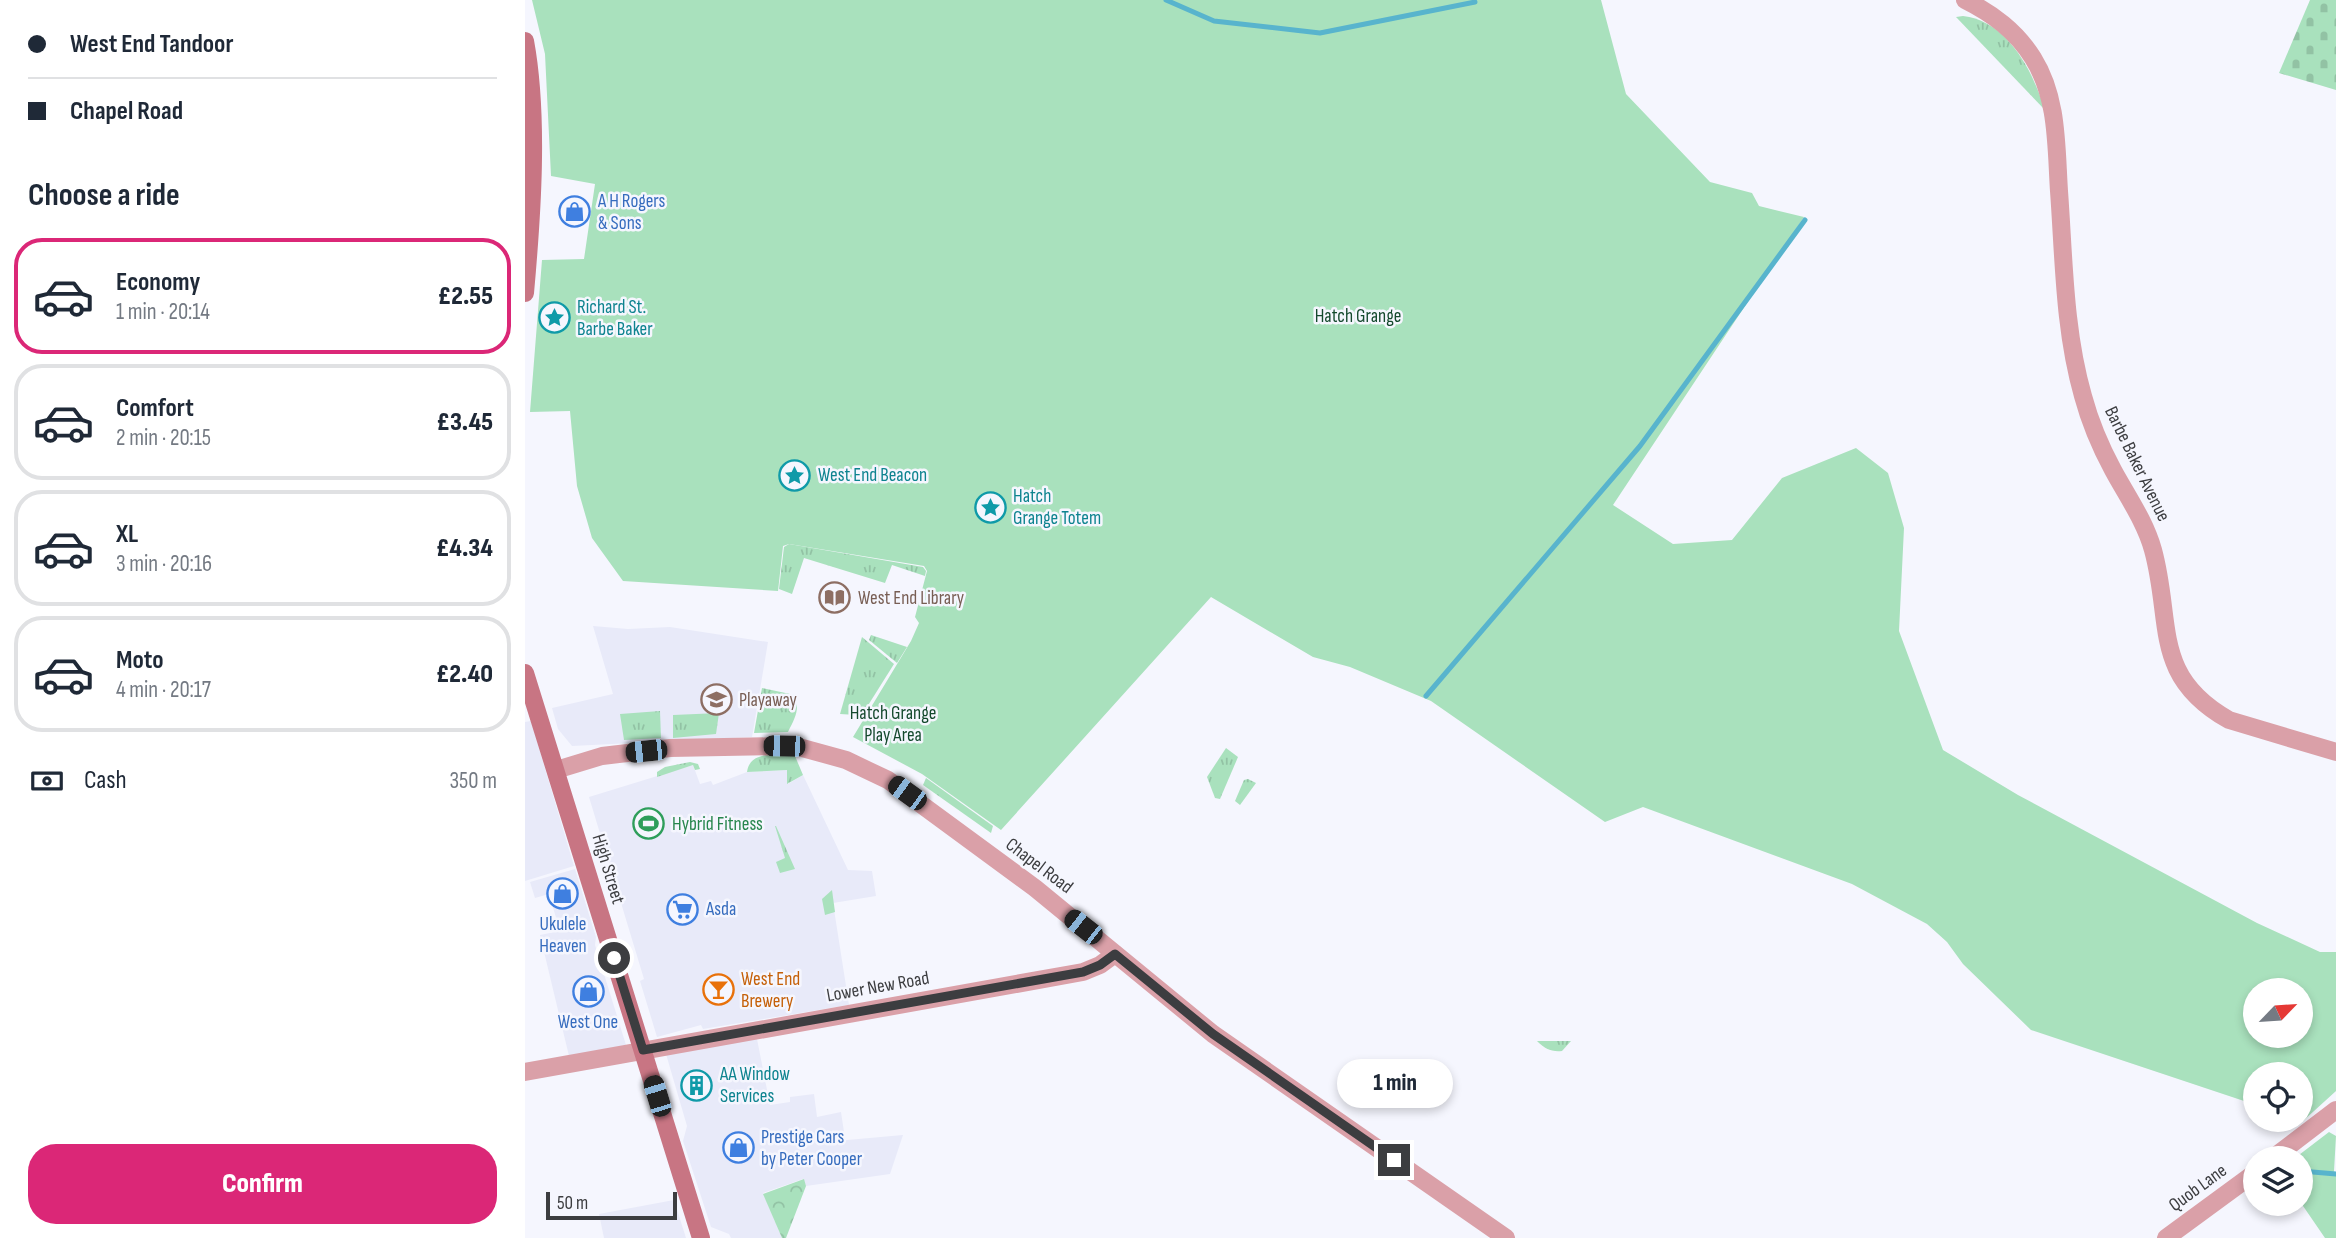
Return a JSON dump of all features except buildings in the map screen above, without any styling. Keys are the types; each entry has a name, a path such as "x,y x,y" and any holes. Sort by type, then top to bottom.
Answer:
{"main road":[{"path":"525,40 532,108 530,229 525,293"},
{"name":"High Street","path":"525,673 701,1238"}],"street":[{"name":"Barbe Baker Avenue","path":"1965,0 1988,12 2014,34 2033,59 2046,87 2056,126 2069,328 2077,373 2098,440 2152,545 2169,646 2178,673 2198,698 2229,720 2336,752"},
{"name":"Chapel Road","path":"556,769 602,756 689,748 795,746 846,760 888,780 1035,888 1213,1034 1506,1238"},
{"name":"Lower New Road","path":"525,1072 1083,972 1100,965 1115,954"},
{"path":"2289,1146 2336,1110"},
{"name":"Quob Lane","path":"2166,1238 2243,1182"}],"shaded area":[{"path":"593,626 628,629 670,627 768,642 752,737 572,746 558,729 552,708 613,694"},
{"path":"531,721 574,866 525,881 525,722"},
{"path":"693,765 700,784 711,781 713,785 747,772 787,770 788,784 803,775 848,870 872,871 876,896 833,903 849,1005 703,1029 701,1025 657,1037 640,981 644,979 589,797"},
{"path":"575,869 626,1045 569,1056 540,935 560,931 549,894 535,898 530,882"},
{"path":"757,1039 770,1105 790,1102 790,1097 814,1094 817,1117 841,1112 844,1132 823,1137 825,1142 903,1135 890,1174 806,1186 803,1179 763,1193 782,1238 731,1238 729,1234 711,1227 683,1141 687,1126 666,1054"},
{"path":"674,1200 686,1238 604,1238 599,1214"}],"green space":[{"name":"Hatch Grange","path":"532,0 1601,0 1626,94 1710,182 1752,193 1759,206 1804,217 1613,505 1673,544 1732,540 1782,478 1856,448 1888,473 1904,528 1899,631 1943,750 2018,795 2257,923 2320,952 2336,952 2336,1091 2313,1112 2313,1062 2243,1062 2243,1101 2031,1030 1963,964 1947,942 1927,924 1852,884 1643,807 1605,822 1431,701 1350,667 1313,657 1211,597 1001,830 922,774 853,737 919,623 915,617 927,571 924,566 789,544 783,546 778,591 623,581 592,538 577,486 570,411 530,412 542,260 584,259 595,184 551,176 545,54"},
{"path":"2310,0 2336,0 2336,90 2279,73"},
{"path":"1963,16 1993,27 2006,38 2026,65 2045,110 1956,17"},
{"path":"789,544 923,567 925,576 892,565 885,583 804,558 792,594 779,589 784,547"},
{"path":"871,635 907,647 897,663 869,640"},
{"path":"862,637 894,664 867,707 856,715 840,714"},
{"path":"762,688 795,695 797,710 788,732 754,733"},
{"path":"660,711 661,738 624,740 620,714"},
{"path":"719,713 716,734 673,738 673,715"},
{"path":"1226,748 1238,757 1220,799 1215,798 1207,777"},
{"path":"778,754 795,756 803,775 787,784 787,770 747,772 754,760"},
{"path":"690,762 698,764 700,769 695,770 693,765 657,777 657,772 665,767"},
{"path":"926,778 993,826 991,833 923,785"},
{"path":"1244,780 1256,783 1240,805 1235,801"},
{"path":"775,826 795,869 780,873 776,862 785,858"},
{"path":"832,890 835,912 825,915 822,899"},
{"path":"1537,1041 1571,1041 1562,1051 1558,1051 1548,1049"},
{"path":"2329,1132 2336,1136 2336,1238 2325,1238 2310,1216 2313,1216 2313,1146 2311,1146"},
{"path":"804,1179 806,1186 786,1238 782,1238 763,1194"}],"waterway":[{"path":"1166,0 1214,21 1320,33 1475,2"},
{"path":"1426,696 1640,446 1805,220"},
{"path":"2313,1172 2336,1174"}],"place":[{"name":"A H Rogers & Sons","path":"575,212"},
{"name":"Richard St. Barbe Baker","path":"554,318"},
{"name":"West End Beacon","path":"795,475"},
{"name":"Hatch Grange Totem","path":"990,507"},
{"name":"West End Library","path":"835,598"},
{"name":"Playaway","path":"716,700"},
{"name":"Hybrid Fitness","path":"649,824"},
{"name":"Ukulele Heaven","path":"563,893"},
{"name":"Asda","path":"683,909"},
{"name":"West End Brewery","path":"718,990"},
{"name":"West One","path":"588,991"},
{"name":"AA Window Services","path":"697,1085"},
{"name":"Prestige Cars by Peter Cooper","path":"738,1148"}],"route":[{"path":"614,958 643,1050 1083,972 1100,965 1115,954 1213,1034 1394,1160"}],"park label":[{"name":"Hatch Grange Play Area","path":"893,724"}]}
